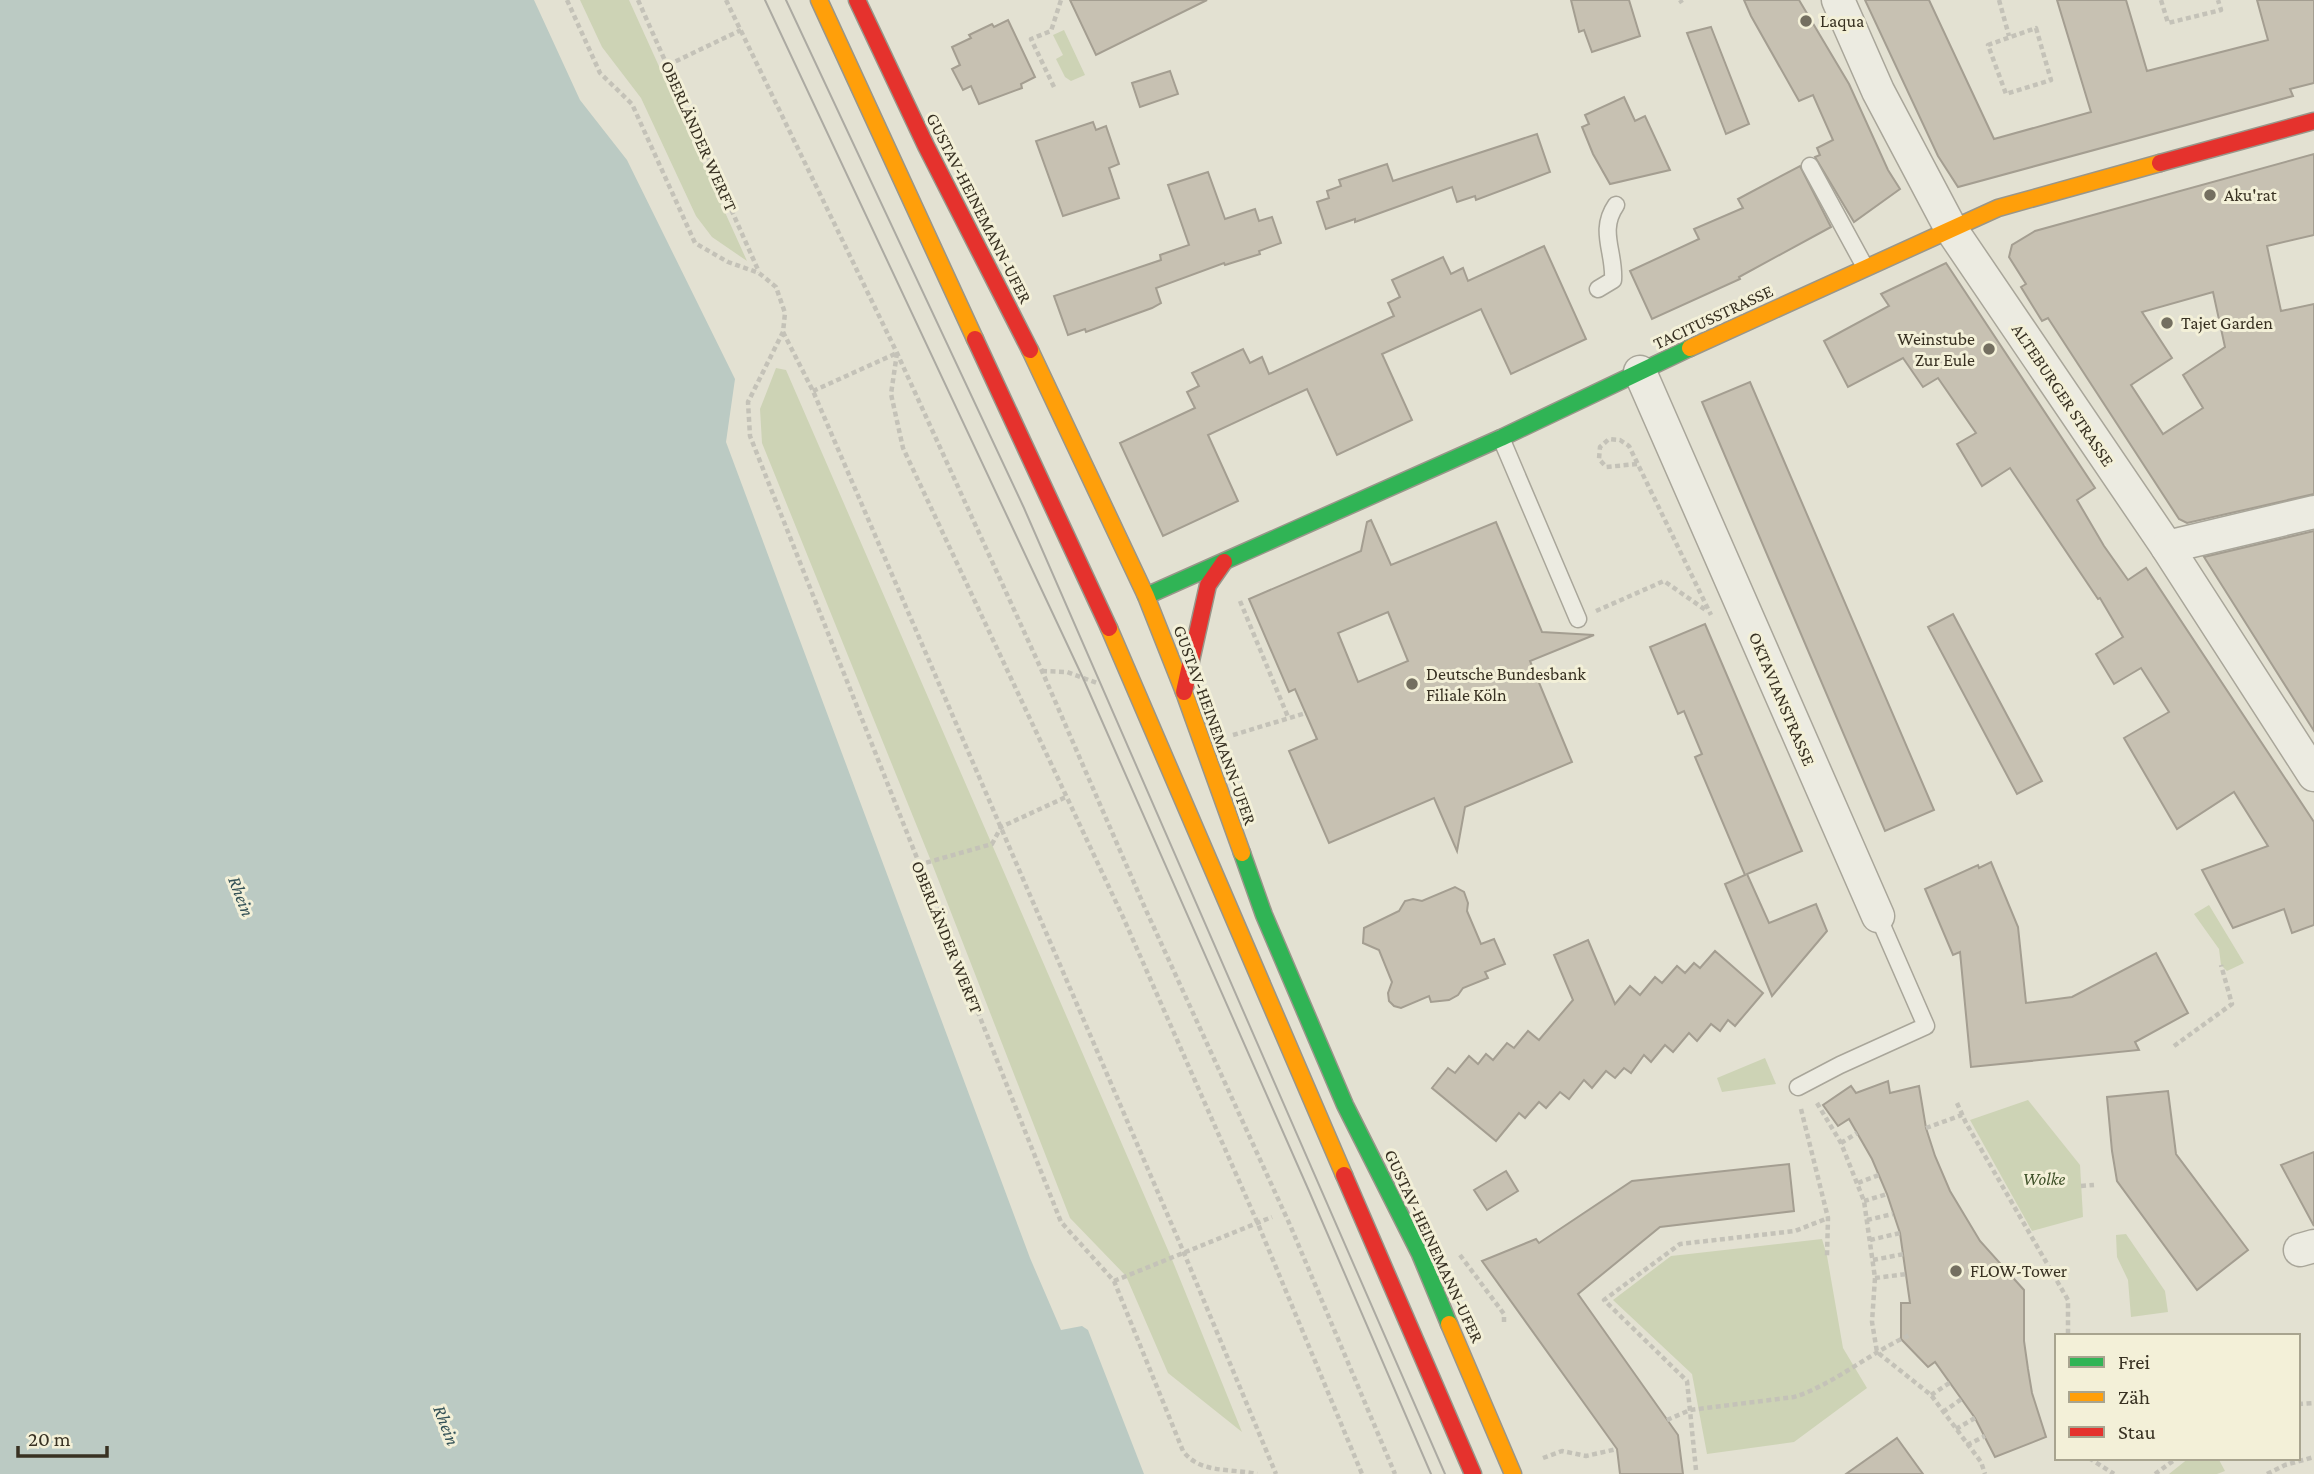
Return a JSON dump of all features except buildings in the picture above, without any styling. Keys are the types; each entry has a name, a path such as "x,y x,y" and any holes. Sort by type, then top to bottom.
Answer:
{"main road":[{"path":"819,0 1109,613 1473,1474"},
{"name":"GUSTAV-HEINEMANN-UFER","path":"857,0 926,146 1037,365 1184,692 1264,915 1334,1080 1420,1254 1513,1474"},
{"name":"TACITUSSTRASSE","path":"1140,599 1501,438 1998,208 2314,121"},
{"path":"1184,692 1208,585 1224,562"}],"street":[{"name":"ALTEBURGER STRASSE","path":"1838,0 1878,90 1951,229 2167,547 2314,775"},
{"name":"OKTAVIANSTRASSE","path":"1640,372 1878,916"},
{"path":"2167,547 2314,512"}],"lane":[{"path":"1810,166 1866,267"},
{"path":"1598,289 1613,279 1614,269 1606,229 1608,216 1616,205"},
{"path":"1501,438 1578,619"},
{"name":"OKTAVIANSTRASSE","path":"1798,1087 1926,1026 1878,916"}],"path":[{"path":"567,0 600,73 632,104 695,243 728,262 759,273"},
{"name":"OBERLÄNDER WERFT","path":"638,0 759,273 776,287 785,313 783,332 748,402 750,436 1061,1222 1114,1281 1190,1463 1203,1468 1257,1474"},
{"path":"726,0 897,353 1036,659 1145,908 1290,1225 1395,1474"},
{"path":"1054,87 1031,39 1051,32 1061,0"},
{"path":"1999,0 2009,36"},
{"path":"2161,0 2168,23 2221,10 2218,0"},
{"path":"2036,28 2051,80 2006,94 1988,45 2009,36 2036,28"},
{"path":"668,65 741,30"},
{"name":"OBERLÄNDER WERFT","path":"783,332 813,391 1002,827 1276,1474"},
{"path":"813,391 897,353"},
{"path":"897,353 891,394 903,448 1123,917 1258,1224 1362,1474"},
{"path":"1637,464 1620,468 1606,467 1598,460 1600,447 1609,439 1620,440 1629,446 1708,612"},
{"path":"1224,562 1288,717"},
{"path":"1578,619 1664,581 1714,618"},
{"path":"1203,745 1306,713"},
{"path":"918,865 992,844 1002,827 1066,797"},
{"path":"2174,1046 2232,1004 2221,965"},
{"path":"1798,1087 1802,1119 1828,1218 1827,1256"},
{"path":"1957,1103 2068,1300 2068,1334"},
{"path":"1818,1107 1841,1143 1864,1201 1875,1278 1872,1322 1877,1352 1931,1395 1981,1462 1985,1474"},
{"path":"1926,1128 1962,1115"},
{"path":"1841,1143 1857,1133"},
{"path":"1858,1183 1879,1175"},
{"path":"2081,1186 2094,1185"},
{"path":"1864,1201 1887,1194"},
{"path":"1867,1220 1893,1214"},
{"path":"1114,1281 1272,1217"},
{"path":"1696,1470 1687,1381 1604,1300 1680,1244 1795,1231 1828,1218"},
{"path":"1870,1240 1899,1233"},
{"path":"1458,1253 1504,1314 1504,1324"},
{"path":"1873,1260 1904,1254"},
{"path":"1875,1278 1907,1274"},
{"path":"1667,1420 1690,1410 1807,1393 1910,1335"},
{"path":"1931,1395 1951,1382"},
{"path":"1943,1412 1963,1398"},
{"path":"1956,1429 1975,1418"},
{"path":"1968,1445 1985,1436"},
{"path":"1546,1456 1562,1451 1586,1456 1617,1449"},
{"path":"2267,1474 2285,1465 2314,1457"},
{"path":"2092,1460 2114,1474"},
{"path":"2155,1474 2174,1460"}],"green space":[{"path":"580,0 629,0 747,261 712,237 696,216 641,98 602,47"},
{"path":"1064,30 1085,75 1071,81 1065,77 1056,59 1063,55 1053,35"},
{"path":"776,368 786,370 1171,1257 1242,1432 1168,1373 1126,1276 1070,1218 931,861 762,443 760,409"},
{"path":"2209,905 2244,963 2227,971 2221,965 2219,949 2194,914"},
{"path":"1765,1058 1776,1084 1722,1092 1717,1078"},
{"name":"Wolke","path":"2028,1100 2080,1165 2083,1217 2032,1231 1970,1120"},
{"path":"2126,1234 2165,1291 2168,1312 2131,1317 2128,1280 2117,1257 2116,1235"},
{"path":"1822,1239 1843,1348 1867,1388 1794,1442 1707,1454 1692,1374 1613,1300 1671,1256"},
{"path":"2186,1460 2219,1460 2225,1471 2217,1474 2169,1474"}],"water":[{"name":"Rhein","path":"0,0 534,0 580,100 627,160 735,379 726,442 1030,1258 1061,1330 1082,1326 1088,1330 1144,1474 0,1474"}],"tram line":[{"path":"765,0 1083,678 1431,1474"},
{"path":"786,0 1024,508 1445,1474"}],"traffic: fast":[{"path":"1146,596 1501,438 1690,348"},
{"path":"1242,853 1264,915 1345,1105 1420,1254 1449,1324"}],"traffic: slow":[{"path":"819,0 975,339"},
{"path":"1690,348 1998,208 2160,163"},
{"path":"1030,350 1146,596 1242,853"},
{"path":"1109,628 1344,1175"},
{"path":"1449,1324 1513,1474"}],"traffic: jam":[{"path":"857,0 926,146 1030,350"},
{"path":"2160,163 2314,121"},
{"path":"975,339 1109,628"},
{"path":"1184,692 1208,585 1224,562"},
{"path":"1344,1175 1473,1474"}],"place":[{"name":"Laqua","path":"1806,21"},
{"name":"Aku'rat","path":"2210,195"},
{"name":"Tajet Garden","path":"2167,323"},
{"name":"Weinstube Zur Eule","path":"1989,349"},
{"name":"Deutsche Bundesbank Filiale Köln","path":"1412,684"},
{"name":"FLOW-Tower","path":"1956,1271"}]}
